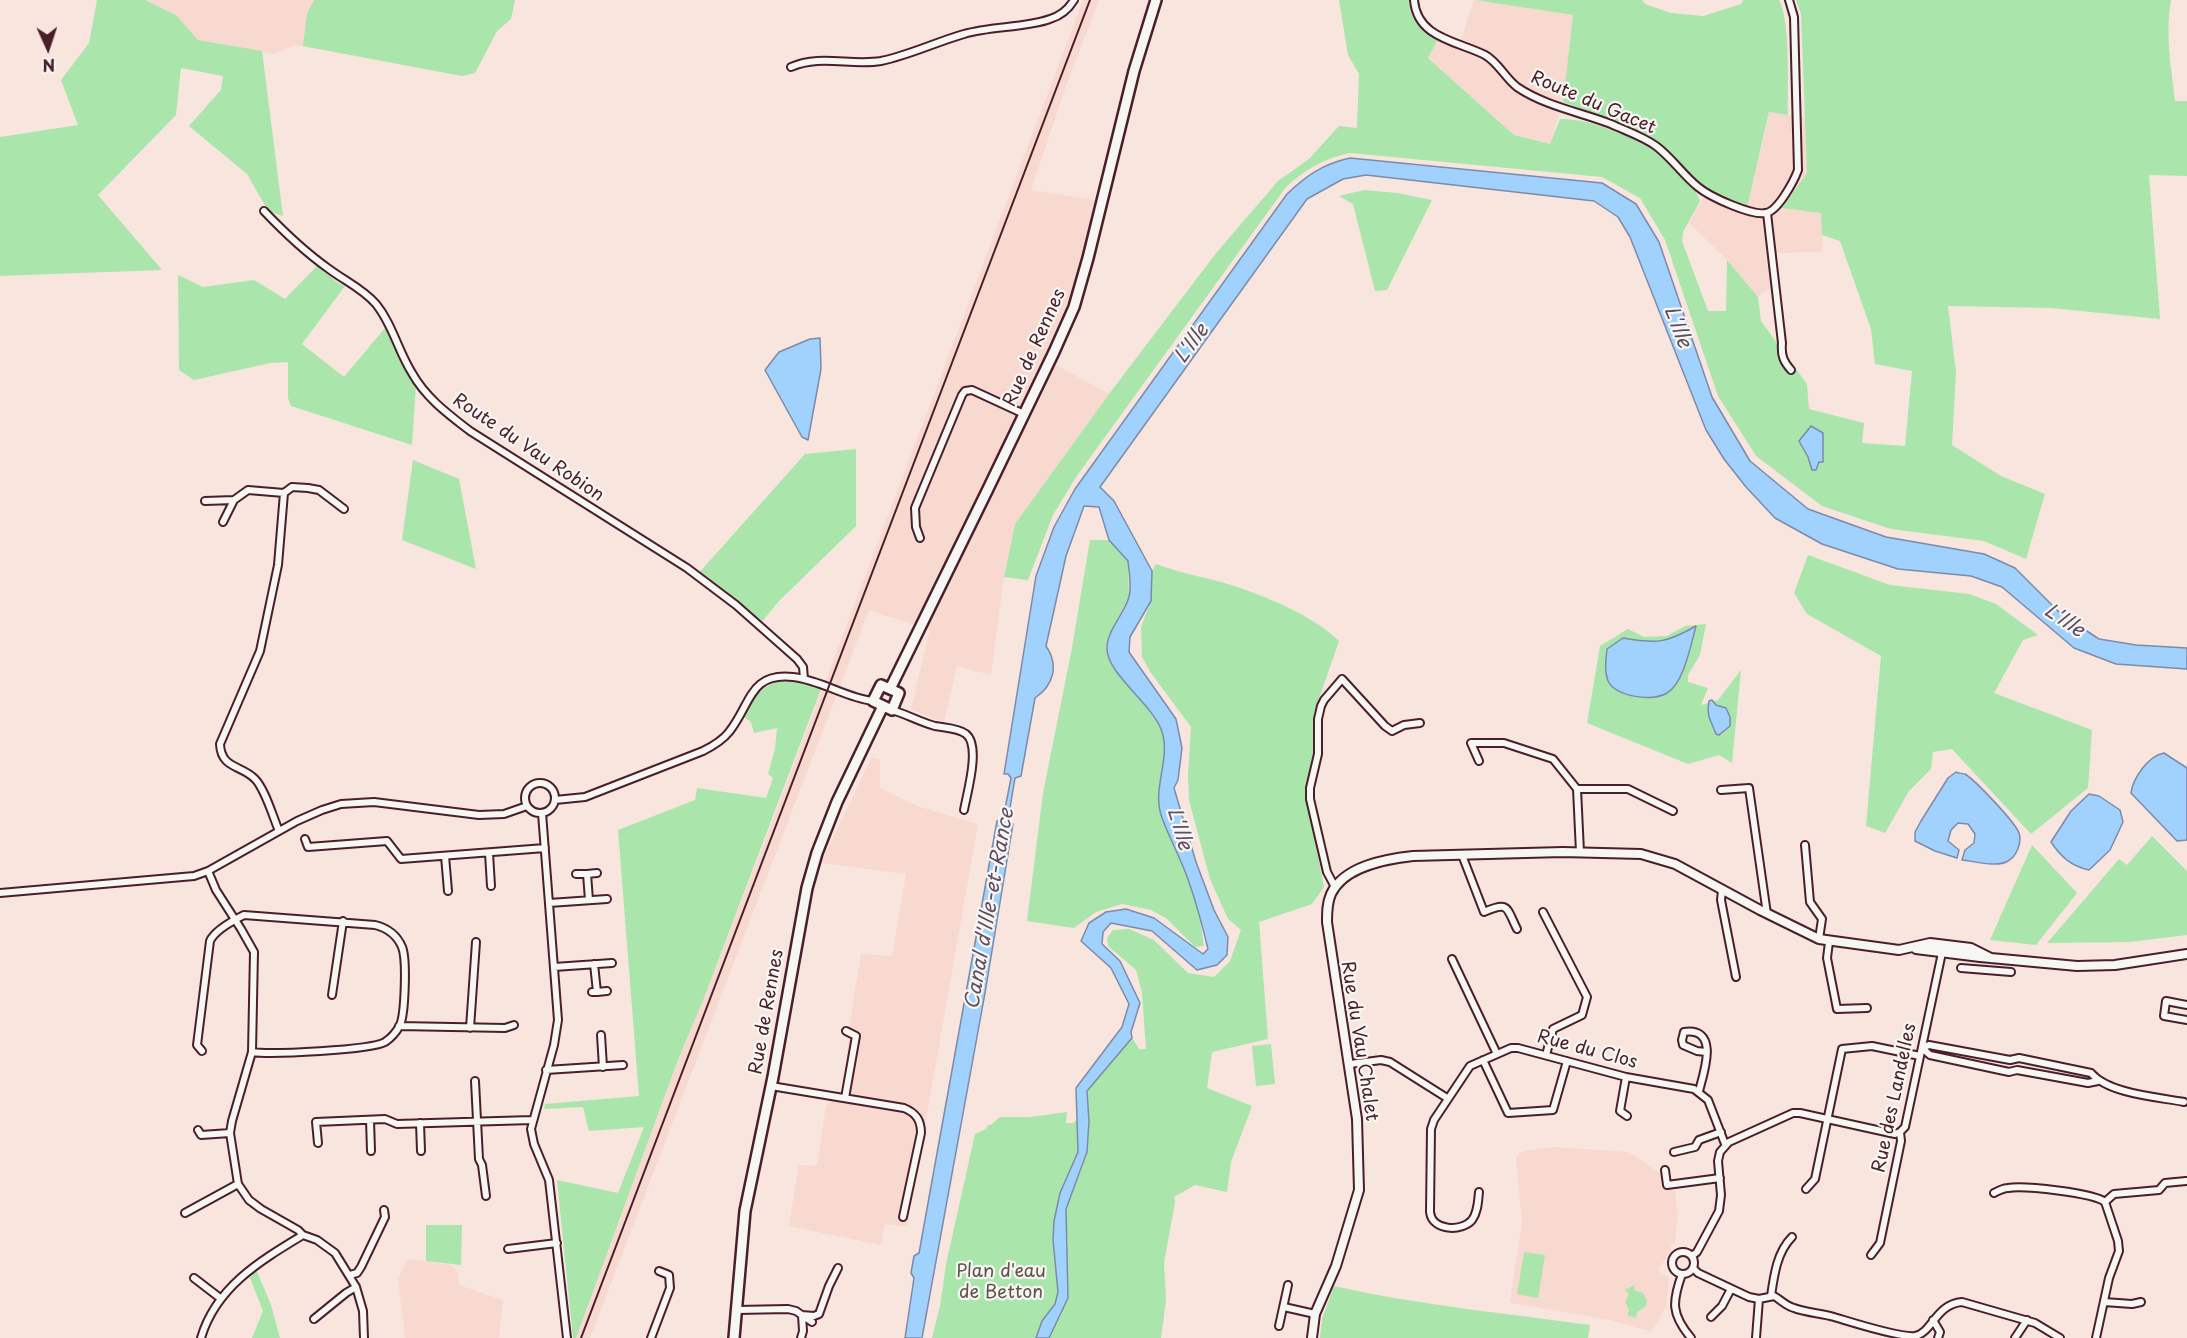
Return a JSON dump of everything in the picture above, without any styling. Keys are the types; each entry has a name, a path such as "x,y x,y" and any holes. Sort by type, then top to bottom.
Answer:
{"main road":[{"name":"Rue de Rennes","path":"890,689 1074,307 1134,71 1156,0"},
{"path":"881,685 890,689 899,693 887,708 873,701 881,685"},
{"name":"Rue de Rennes","path":"734,1338 745,1211 812,869 837,802 887,708"}],"street":[{"path":"791,67 822,60 880,61 991,27 1047,20 1063,13 1074,0"},
{"name":"Route du Gacet","path":"1414,0 1416,14 1424,25 1458,45 1488,57 1518,87 1558,107 1644,138 1667,155 1698,187 1706,192 1742,208 1767,213"},
{"path":"1789,0 1794,17 1798,170 1791,186 1775,207 1767,213 1782,343 1781,353 1782,359 1791,370"},
{"name":"Route du Vau Robion","path":"264,211 320,262 356,286 377,305 389,323 411,372 423,390 443,410 470,431 699,577 736,605 797,659 803,667 804,679"},
{"path":"920,538 916,527 915,508 962,395 972,390 1024,414"},
{"path":"223,522 234,500 248,490 284,493 292,487 319,490 344,509"},
{"path":"279,831 260,785 254,778 227,763 220,752 220,744 260,651 278,565 284,493"},
{"path":"205,501 234,500"},
{"path":"555,800 585,797 716,744 728,734 752,692 762,682 778,676 804,679 873,701"},
{"path":"1420,723 1404,725 1392,731 1342,678 1324,700 1318,719 1318,754 1310,788 1310,799 1326,872 1335,887 1353,872 1389,860 1413,856 1630,853 1675,864 1767,914 1829,942 1890,950 1930,943 1943,948 1971,948 1991,958 2077,966 2115,965 2187,954"},
{"path":"887,708 924,723 965,733 971,740 974,748 964,810"},
{"path":"1479,761 1471,743 1510,744 1551,757 1577,789 1580,852"},
{"path":"538,783 546,784 552,789 555,800 551,809 542,813 535,812 527,806 526,794 530,787 538,783"},
{"path":"1721,790 1749,788 1767,914"},
{"path":"1577,789 1628,789 1673,811"},
{"path":"0,893 189,877 208,871 322,810 355,802 479,815 504,814 527,806"},
{"path":"542,813 558,1020 532,1120 532,1138 549,1180 567,1338"},
{"path":"305,839 308,848 387,841 401,859 545,848"},
{"path":"1805,845 1810,902 1822,919 1819,939"},
{"path":"489,853 491,886"},
{"path":"1462,855 1484,912 1504,906 1517,929"},
{"path":"446,856 448,891"},
{"path":"208,871 216,890 254,952 252,1052 230,1133 238,1184 249,1200 261,1209 303,1235 317,1240 335,1253 356,1287 363,1311 364,1338"},
{"path":"587,873 589,900"},
{"path":"576,874 597,873"},
{"name":"Rue du Vau Chalet","path":"1312,1338 1315,1314 1336,1266 1359,1190 1358,1119 1327,932 1328,903 1335,887"},
{"path":"1722,890 1721,900 1736,977"},
{"path":"549,903 607,899"},
{"path":"1543,912 1587,997 1582,1015 1552,1029 1546,1055"},
{"path":"202,1051 197,1045 210,941 214,933 244,915 343,921 383,927 401,944 406,964 402,1016 399,1026 386,1041 366,1048 252,1052"},
{"path":"332,995 343,921"},
{"path":"470,1028 476,942"},
{"path":"1829,942 1827,958 1837,1009 1867,1008"},
{"name":"Rue des Landelles","path":"1871,1255 1880,1243 1901,1142 1900,1132 1905,1127 1943,948"},
{"path":"1991,958 1992,970"},
{"path":"1452,959 1497,1054"},
{"path":"555,968 612,963"},
{"path":"594,964 594,992 607,991"},
{"path":"1961,968 2012,972"},
{"path":"2187,1005 2166,1001 2164,1016 2187,1020"},
{"path":"399,1026 505,1028 514,1025"},
{"path":"845,1098 855,1036 846,1031"},
{"path":"601,1035 603,1066"},
{"path":"2098,1081 2088,1083 2017,1070 2008,1072 1930,1055 1922,1048 1929,1044 2010,1060 2019,1058 2091,1073 2098,1081 2110,1087 2184,1102"},
{"path":"1806,1189 1815,1179 1842,1049 1872,1046 1920,1056"},
{"name":"Rue du Clos","path":"1479,1192 1476,1213 1465,1226 1455,1228 1442,1226 1432,1220 1432,1126 1447,1098 1470,1066 1483,1060 1511,1048 1518,1048 1626,1077 1694,1089 1699,1092"},
{"path":"1706,1052 1699,1092 1708,1100 1725,1144"},
{"path":"1350,1064 1381,1060 1390,1062 1447,1098"},
{"path":"1483,1060 1508,1113 1553,1110 1567,1061"},
{"path":"2008,1072 2010,1060"},
{"path":"546,1070 623,1065"},
{"path":"1626,1077 1620,1111 1627,1116"},
{"path":"475,1081 479,1159 482,1165 486,1196"},
{"path":"771,1086 904,1108 913,1112 921,1124 921,1133 903,1217"},
{"path":"1692,1256 1697,1252 1719,1211 1721,1195 1718,1161 1725,1144 1793,1113 1895,1134 1900,1132"},
{"path":"318,1143 316,1122 385,1119 397,1124 532,1120"},
{"path":"370,1120 371,1151"},
{"path":"420,1123 421,1151"},
{"path":"198,1130 201,1135 230,1133"},
{"path":"1674,1152 1695,1147 1699,1140 1721,1132"},
{"path":"1665,1170 1667,1185 1720,1178"},
{"path":"2105,1202 2114,1194 2159,1190 2165,1183 2186,1181"},
{"path":"186,1213 238,1184"},
{"path":"1994,1193 2007,1188 2060,1191 2094,1196 2105,1202 2119,1247 2109,1278 2096,1338"},
{"path":"350,1275 357,1273 361,1267 385,1217 384,1210"},
{"path":"201,1338 220,1298 249,1269 303,1235"},
{"path":"1771,1296 1780,1254 1784,1245 1792,1237"},
{"path":"508,1249 557,1243"},
{"path":"1682,1274 1675,1270 1673,1259 1682,1252 1692,1256"},
{"path":"1692,1256 1693,1268 1698,1273 1731,1289 1759,1299 1776,1297 1802,1311 1833,1316 1866,1327 1917,1337 1947,1306 1962,1302 2026,1320 2042,1326 2060,1338"},
{"path":"802,1315 819,1314 838,1268"},
{"path":"1682,1274 1693,1268"},
{"path":"651,1338 670,1288 669,1275 659,1271"},
{"path":"1682,1274 1675,1294 1674,1308 1676,1317 1691,1338"},
{"path":"194,1278 220,1298"},
{"path":"1279,1326 1288,1285"},
{"path":"314,1319 356,1287"},
{"path":"1711,1317 1722,1306 1731,1289"},
{"path":"1756,1338 1759,1299"},
{"path":"2104,1302 2132,1304 2141,1302"},
{"path":"1284,1307 1315,1314"},
{"path":"737,1310 788,1309 812,1322"},
{"path":"801,1338 802,1315"},
{"path":"1933,1320 1940,1332 1938,1338"},
{"path":"2015,1338 2026,1320"}],"shaded area":[{"path":"145,0 515,0 511,19 497,31 475,73 462,76 296,45 273,54 198,40 176,15"},
{"path":"1083,0 1099,0 1065,89 1031,190 1095,200 1074,288 1044,358 1109,394 1015,524 1004,577 991,675 957,666 944,722 911,709 930,630 869,610 590,1338 576,1338 679,1057 757,862"},
{"path":"1474,0 1573,15 1563,102 1550,144 1514,135 1428,57 1441,32 1461,40"},
{"path":"1769,112 1805,118 1807,173 1782,207 1821,213 1823,252 1773,253 1777,283 1758,297 1727,260 1689,223 1708,190 1741,205 1762,148"},
{"path":"872,757 880,759 880,788 917,806 978,824 907,1227 885,1224 881,1245 789,1226 799,1165 817,1166 826,1106 843,1089 851,1015 861,954 892,956 906,874 821,863"},
{"path":"1553,1147 1629,1152 1661,1174 1661,1183 1675,1191 1678,1214 1675,1242 1671,1244 1671,1251 1658,1270 1669,1278 1666,1307 1651,1332 1610,1320 1511,1303 1522,1222 1516,1158 1524,1151"},
{"path":"408,1259 451,1265 458,1273 459,1285 503,1300 499,1338 405,1338 398,1278"}],"green space":[{"path":"97,0 145,0 176,15 198,40 262,51 283,216 267,209 247,174 189,126 221,90 223,76 181,68 176,115 98,195 162,270 0,276 0,137 78,125 61,80 89,43"},
{"path":"314,0 515,0 511,19 497,31 475,73 462,76 303,46 307,14"},
{"path":"1339,0 1409,0 1411,13 1418,23 1439,37 1428,58 1514,135 1550,144 1560,119 1578,120 1620,133 1661,155 1692,185 1700,201 1683,232 1682,241 1708,311 1726,311 1727,260 1758,297 1761,321 1807,384 1809,409 1864,423 1862,443 1905,446 1912,371 1875,364 1871,329 1840,241 1822,235 1821,213 1782,208 1807,173 1801,14 1796,0 2171,0 2169,38 2175,101 2187,101 2187,176 2149,175 2160,319 2051,308 1948,306 1956,372 1952,445 2001,476 2045,494 2026,559 1984,541 1891,529 1822,506 1756,456 1718,396 1665,240 1640,198 1602,177 1350,153 1315,166 1286,187 1076,477 1053,515 1028,580 1004,577 1015,524 1109,394 1217,252 1278,181 1309,159 1339,126 1357,128 1359,74 1348,55"},
{"path":"1475,0 1642,0 1645,4 1671,13 1703,16 1741,4 1743,0 1779,0 1783,10 1787,39 1788,115 1769,112 1747,207 1708,190 1648,135 1563,102 1573,15"},
{"path":"1364,190 1397,193 1432,200 1387,290 1375,291 1353,204 1339,196"},
{"path":"317,266 345,286 302,344 344,377 385,328 416,385 412,445 291,406 288,398 288,362 270,363 194,380 179,370 178,275 203,287 254,280 285,299"},
{"path":"856,449 856,526 779,601 760,624 698,574 805,454"},
{"path":"413,460 459,479 476,569 402,540"},
{"path":"1090,540 1109,540 1128,561 1129,597 1115,623 1106,648 1123,678 1156,718 1163,733 1165,755 1159,793 1161,814 1187,876 1200,919 1204,946 1195,947 1166,918 1151,910 1122,904 1096,912 1074,928 1027,921 1043,793 1072,648"},
{"path":"1808,555 1890,585 1969,594 1996,604 2038,635 2023,640 1994,693 2092,730 2088,788 2031,834 1952,749 1933,752 1931,769 1909,791 1885,833 1866,826 1881,656 1807,614 1794,593"},
{"path":"1156,564 1235,586 1270,599 1319,625 1339,641 1314,713 1314,764 1305,790 1324,887 1312,904 1259,922 1268,1039 1212,1052 1207,1088 1252,1106 1231,1162 1227,1192 1195,1185 1174,1197 1164,1263 1166,1300 1161,1338 1049,1338 1062,1313 1068,1240 1065,1228 1067,1206 1087,1151 1089,1128 1087,1091 1132,1038 1139,1049 1146,1049 1142,993 1136,970 1108,946 1107,938 1113,930 1129,929 1154,940 1188,973 1214,977 1230,961 1241,930 1228,919 1210,879 1189,800 1191,727 1151,673 1142,657 1141,627 1151,601 1152,571"},
{"path":"1706,624 1700,655 1688,675 1688,682 1708,688 1701,705 1718,700 1741,670 1732,763 1719,755 1688,764 1587,723 1600,646 1628,629 1644,637 1667,636 1685,626"},
{"path":"776,681 805,683 821,689 704,998 679,1057 576,1338 573,1338 557,1180 618,1193 644,1127 589,1131 583,1107 544,1109 545,1104 639,1096 618,830 695,800 697,788 766,798 773,778 768,774 775,749 777,728 754,733 751,722 744,717 757,696"},
{"path":"2152,836 2187,871 2187,935 2129,942 2047,943 2119,859 2127,865"},
{"path":"2032,845 2077,893 2036,945 1990,940"},
{"path":"1271,1044 1275,1084 1256,1086 1252,1046"},
{"name":"Plan d'eau de Betton","path":"1067,1112 1066,1123 1073,1123 1078,1119 1078,1152 1060,1193 1054,1221 1053,1240 1058,1291 1055,1304 1042,1321 1036,1338 932,1338 975,1134 986,1129 1000,1117 1030,1117"},
{"path":"426,1225 462,1225 461,1265 426,1261"},
{"path":"1524,1252 1545,1255 1538,1298 1517,1294"},
{"path":"256,1269 271,1305 280,1338 252,1338 263,1311 250,1278"},
{"path":"1634,1285 1635,1291 1642,1292 1647,1300 1646,1306 1637,1312 1636,1318 1627,1315 1629,1310 1625,1302 1629,1294 1625,1290"},
{"path":"1334,1286 1429,1304 1590,1325 1588,1338 1320,1338 1322,1319"}],"water":[{"path":"1350,158 1602,183 1636,204 1659,242 1712,397 1750,461 1808,509 1886,537 1984,554 2015,568 2061,614 2099,639 2136,645 2187,648 2187,669 2116,664 2074,648 2002,587 1971,576 1898,569 1822,544 1775,518 1724,459 1706,430 1630,237 1618,217 1594,201 1366,175 1343,179 1307,199 1100,487 1114,501 1152,571 1151,601 1130,637 1129,652 1176,719 1182,748 1178,780 1174,788 1196,862 1214,910 1228,937 1227,955 1217,965 1197,970 1152,931 1111,923 1103,932 1102,944 1120,961 1140,1003 1131,1032 1132,1038 1087,1091 1089,1121 1087,1152 1066,1209 1068,1298 1049,1338 1036,1338 1042,1321 1055,1304 1058,1292 1053,1240 1054,1221 1060,1193 1078,1152 1076,1088 1122,1027 1129,1004 1111,968 1081,941 1089,923 1106,912 1126,909 1154,918 1203,954 1208,949 1189,883 1161,815 1159,794 1164,740 1161,729 1156,719 1113,667 1108,657 1107,647 1110,634 1130,593 1128,561 1109,540 1099,507 1084,506 1066,556 1046,646 1052,660 1052,674 1047,687 1035,698 1021,776 1015,778 1008,820 1013,824 985,993 922,1338 905,1338 914,1278 911,1273 914,1256 919,1253 997,821 1003,819 1011,778 1008,774 1004,774 1036,576 1054,527 1075,489 1287,194 1316,171"},
{"path":"820,338 821,369 808,440 802,437 765,370 779,352 810,339"},
{"path":"1811,426 1823,433 1823,462 1819,462 1816,470 1812,470 1799,441"},
{"path":"1696,626 1682,672 1673,688 1667,693 1653,697 1635,696 1619,691 1608,681 1607,649 1623,638 1661,641"},
{"path":"1712,700 1716,705 1726,708 1730,717 1730,726 1719,735 1716,734 1709,717 1709,701"},
{"path":"2164,753 2187,768 2187,840 2177,841 2131,793 2142,768 2152,758"},
{"path":"1956,772 1965,774 1977,784 2003,811 2019,833 2016,852 2008,861 1992,864 1962,860 1965,850 1974,843 1975,834 1968,824 1958,823 1951,830 1948,841 1959,850 1957,858 1915,841 1915,832 1921,821 1948,778"},
{"path":"2089,794 2099,796 2120,810 2123,822 2110,850 2089,870 2067,860 2051,842 2071,811"}],"railway":[{"path":"581,1338 1090,0"}],"water label":[{"name":"L'Ille","path":"1677,327"},
{"name":"L'Ille","path":"1192,344"},
{"name":"L'Ille","path":"2064,621"},
{"name":"L'Ille","path":"1179,829"},
{"name":"Canal d'Ille-et-Rance","path":"990,909"}]}
